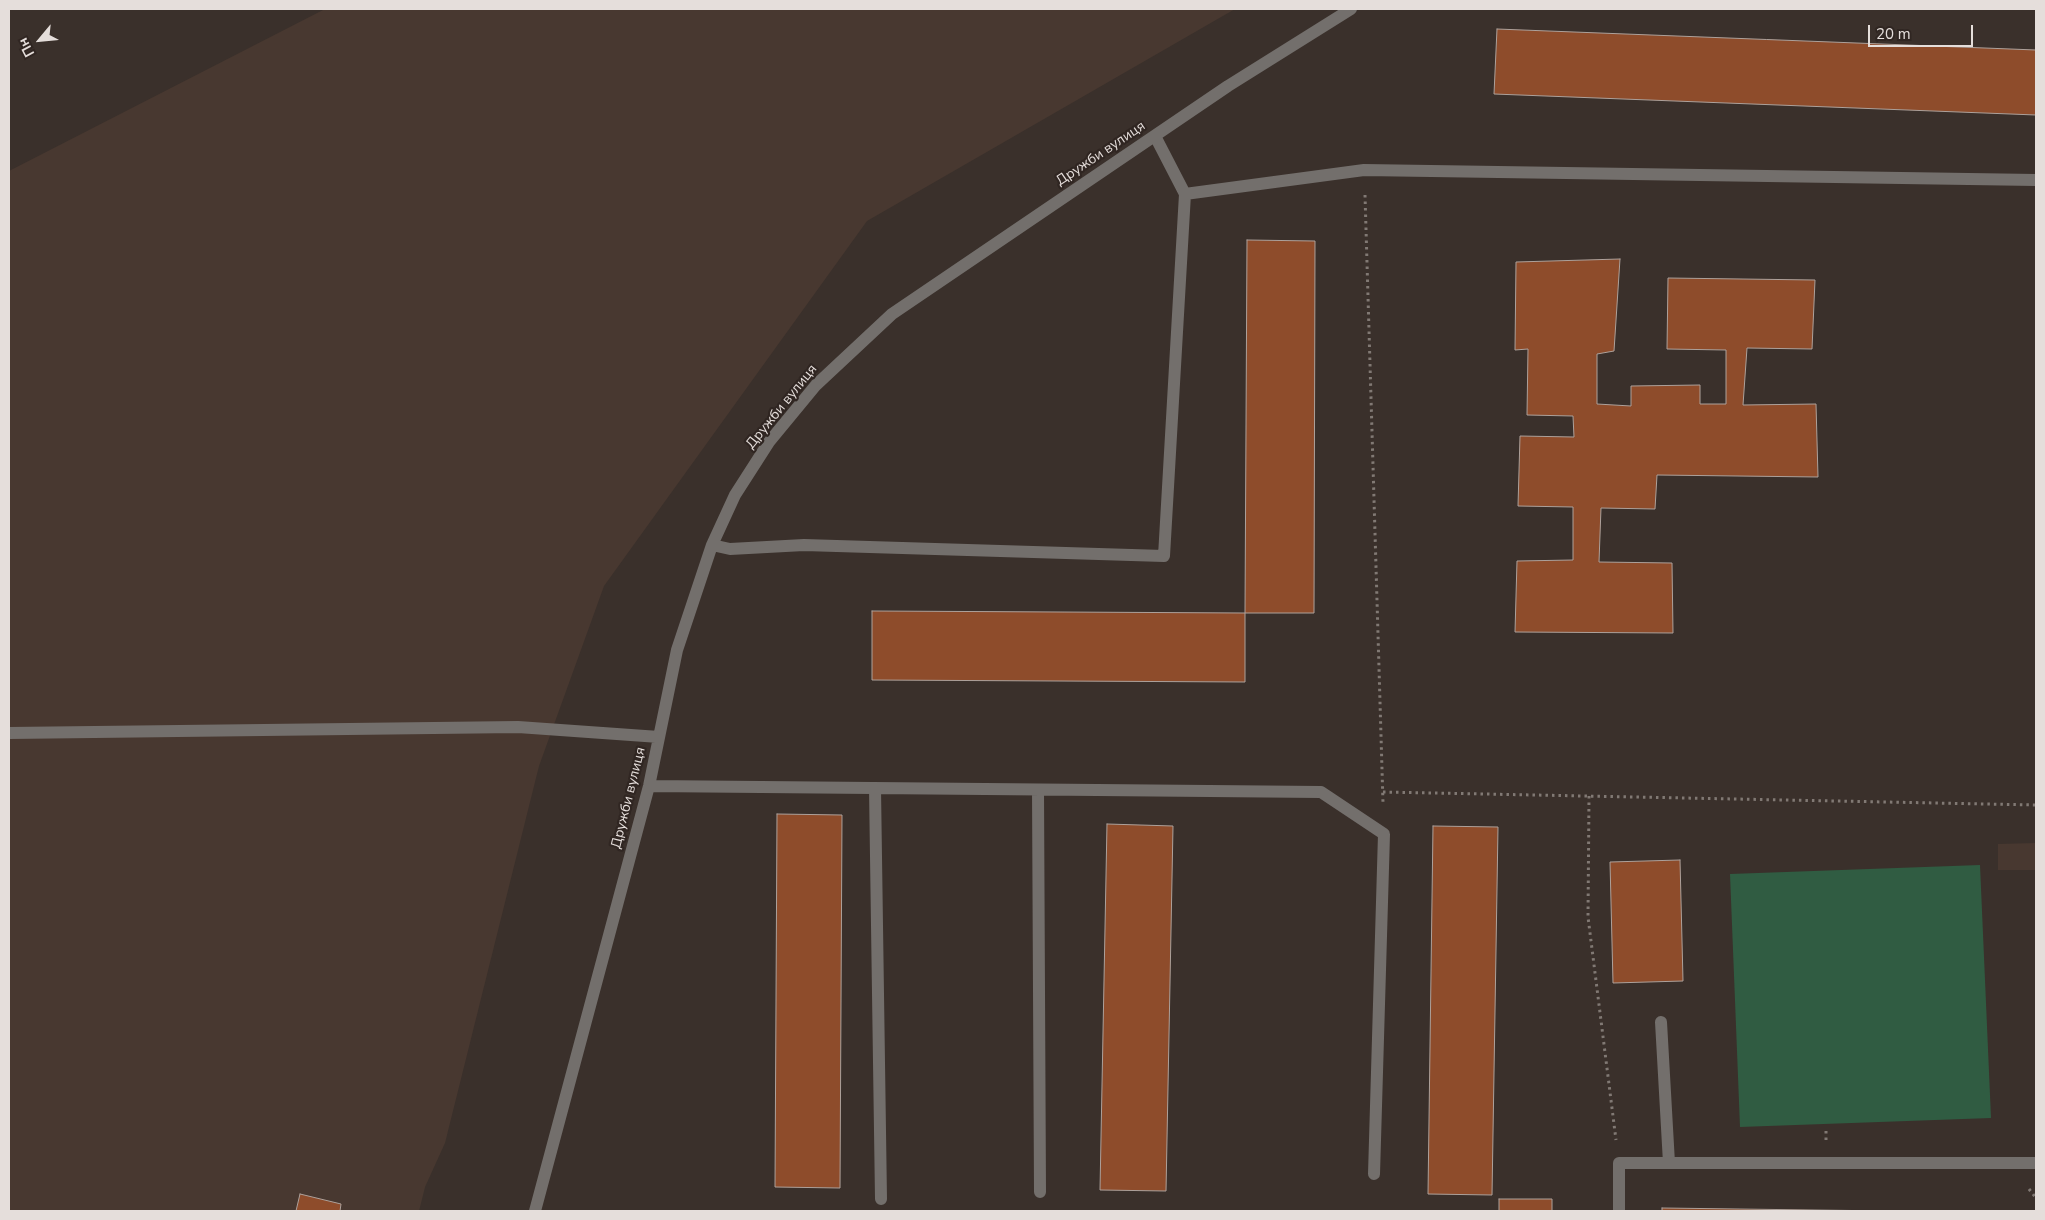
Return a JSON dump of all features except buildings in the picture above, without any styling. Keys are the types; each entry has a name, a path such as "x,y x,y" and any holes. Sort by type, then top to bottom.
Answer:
{"street":[{"name":"Дружби вулиця","path":"536,1211 649,786 677,650 712,545 735,495 769,442 816,385 892,314 1228,86 1351,9"},
{"path":"712,545 730,549 804,545 1164,556 1185,194 1154,136"},
{"path":"1185,194 1364,170 2036,180"},
{"path":"9,733 518,728 659,737"},
{"path":"649,786 1321,792 1384,834 1374,1174"},
{"path":"875,788 881,1199"},
{"path":"1038,790 1040,1192"},
{"path":"1661,1022 1670,1163"},
{"path":"1619,1211 1619,1163 2036,1163"}],"path":[{"path":"1364,170 1384,834"},
{"path":"1383,792 2036,805"},
{"path":"1589,796 1588,917 1619,1163"}],"shaded area":[{"path":"325,9 1235,9 867,221 604,586 539,766 445,1143 425,1187 419,1211 9,1211 9,171"},
{"path":"2036,843 2036,870 1998,870 1998,844"}],"green space":[{"path":"1980,865 1991,1118 1740,1127 1730,874"}]}
